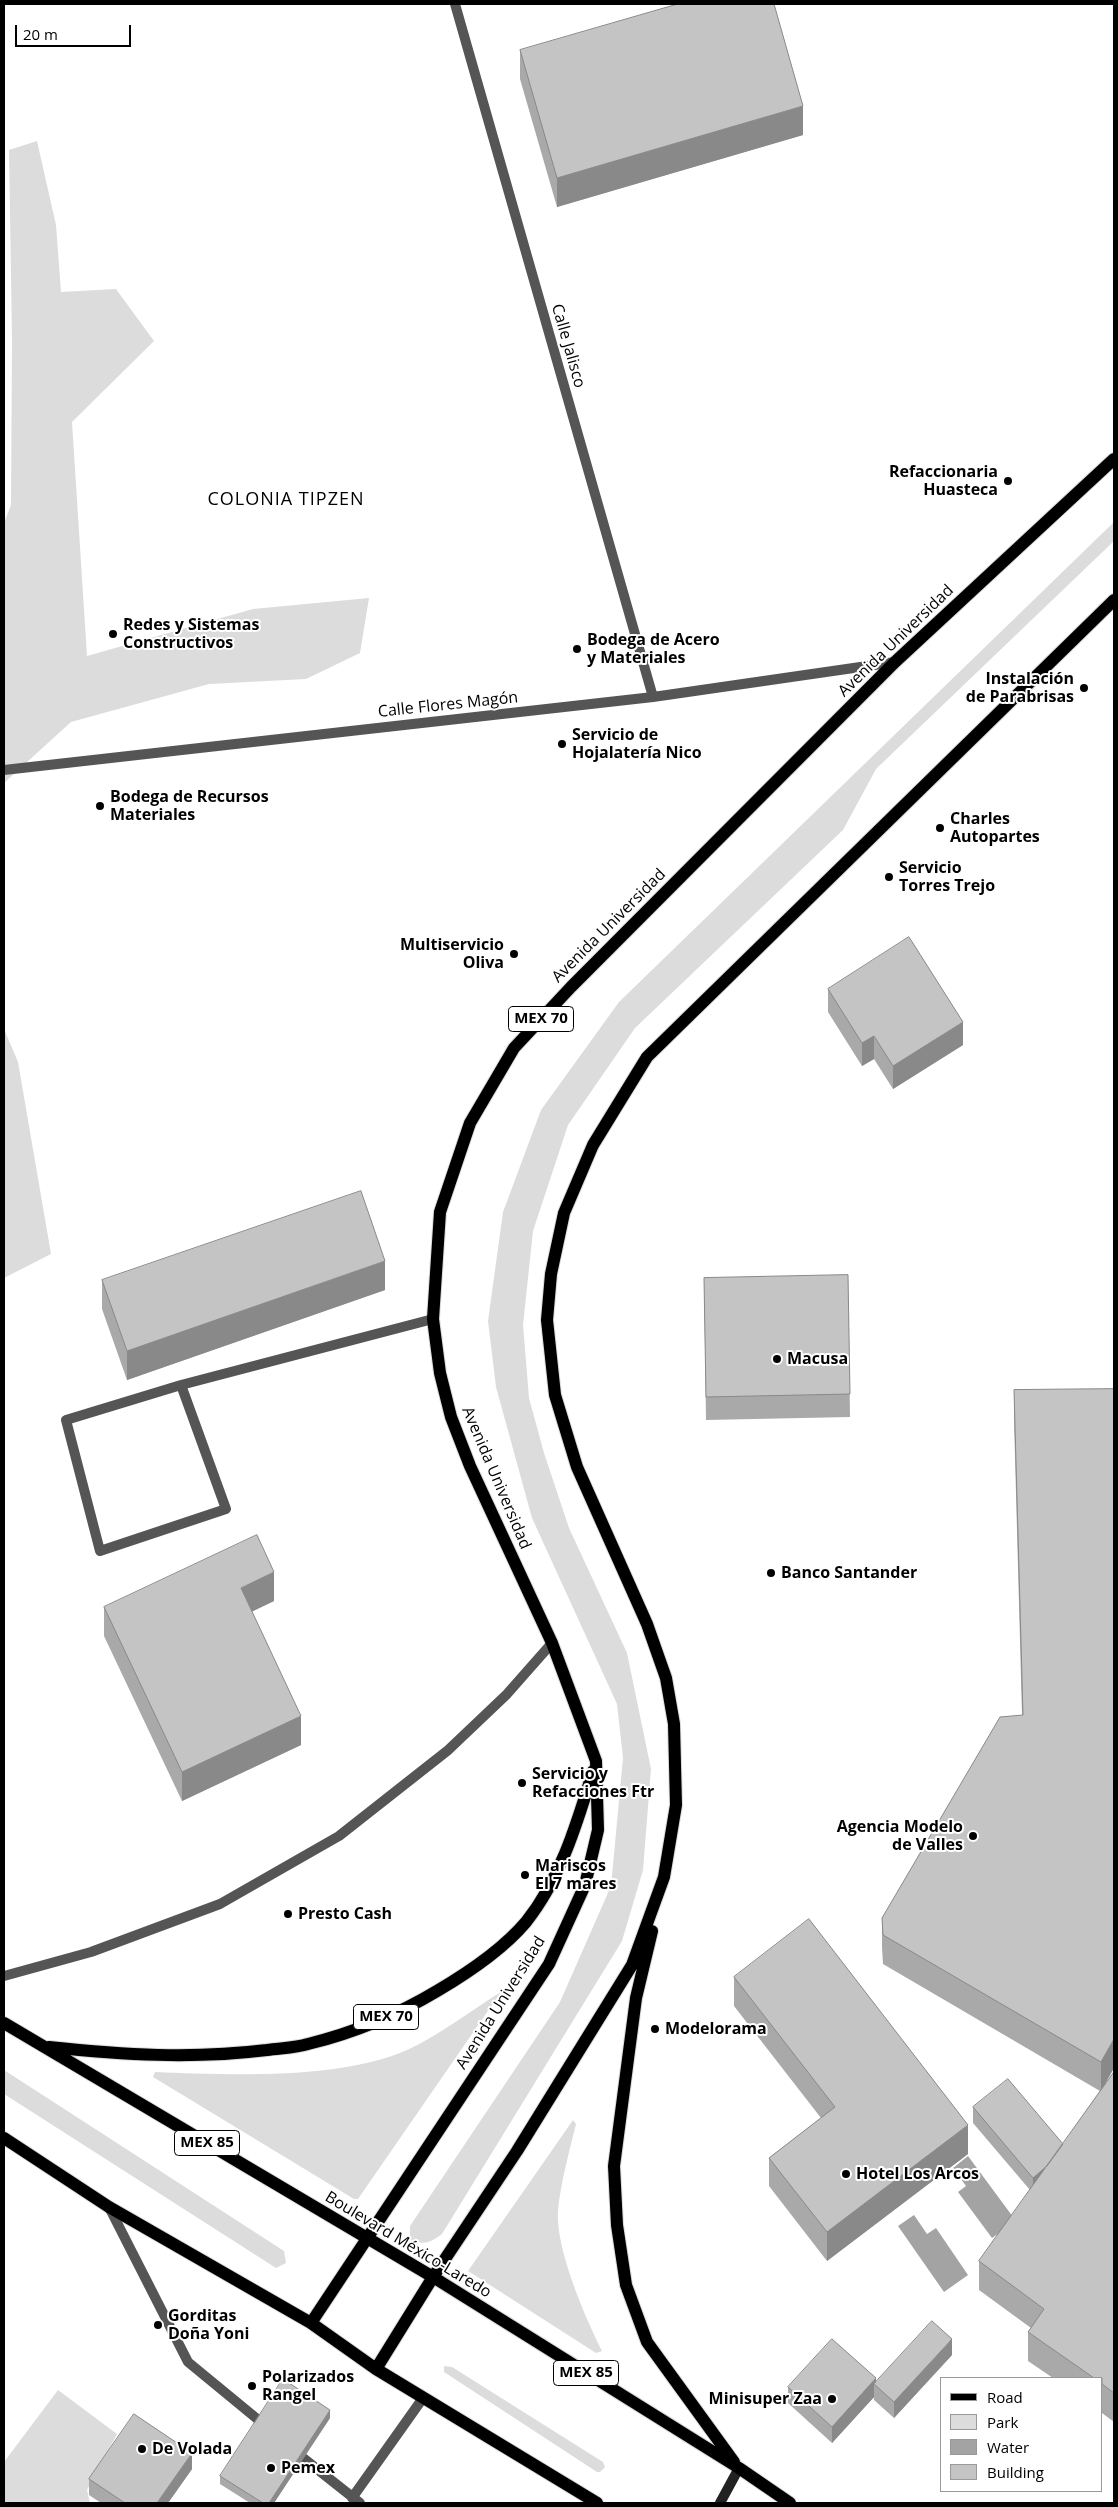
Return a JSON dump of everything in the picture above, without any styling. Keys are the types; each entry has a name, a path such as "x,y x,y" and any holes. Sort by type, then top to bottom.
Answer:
{"main road":[{"name":"Avenida Universidad","path":"311,2323 369,2239 549,1964 585,1885 598,1830 596,1761 552,1643 470,1466 451,1417 440,1374 433,1319 440,1212 470,1124 514,1048 578,980 895,662 1114,459"},
{"path":"739,2468 647,2342 626,2285 617,2225 614,2166 634,2018 664,1878 676,1805 674,1724 666,1678 646,1624 577,1467 555,1395 547,1320 551,1274 564,1213 594,1145 647,1057 1114,600"},
{"name":"MEX 70","path":"45,2047 134,2056 224,2055 307,2045 367,2026 410,2007 455,1981 492,1953 525,1922 556,1875 579,1816 596,1761"},
{"path":"376,2369 433,2278 517,2151 632,1965 664,1878"},
{"name":"Boulevard México-Laredo","path":"4,2023 433,2278 739,2468 790,2503"},
{"path":"4,2138 109,2207 311,2323 376,2369 597,2503"}],"street":[{"name":"Calle Jalisco","path":"455,4 653,697"},
{"name":"Calle Flores Magón","path":"4,770 653,697 895,662"},
{"path":"181,1385 226,1509 100,1551 66,1420 181,1385 433,1319"},
{"path":"4,1976 91,1952 220,1904 340,1836 447,1750 507,1694 552,1643"},
{"path":"109,2207 188,2362 356,2501 423,2398"},
{"path":"720,2503 739,2468"}],"green space":[{"path":"37,141 56,225 61,292 116,289 154,341 72,422 87,656 253,609 369,598 360,653 306,679 209,684 71,722 4,783 4,523 11,505 12,341 9,150"},
{"path":"1114,522 1114,541 876,769 843,830 635,1028 568,1125 533,1231 523,1325 529,1398 544,1453 569,1528 627,1653 651,1769 643,1870 622,1941 442,2234 427,2242 410,2240 410,2226 560,2002 611,1886 623,1758 617,1704 532,1518 496,1387 488,1321 503,1212 541,1110 619,1002"},
{"path":"4,1029 18,1062 51,1254 4,1278"},
{"path":"501,1992 358,2199 354,2199 153,2077 155,2072 249,2074 317,2071 350,2067 380,2060 407,2050 431,2037"},
{"path":"4,2070 284,2251 286,2263 276,2268 4,2094"},
{"path":"573,2120 576,2124 561,2188 558,2226 572,2282 602,2351 596,2353 468,2271"},
{"path":"444,2366 452,2367 603,2462 605,2467 600,2472 597,2472 444,2372"},
{"path":"58,2390 117,2434 87,2490 90,2503 4,2503 4,2462"}],"water":[{"path":"968,2156 1016,2221 992,2238 958,2192 966,2186 953,2168"},
{"path":"914,2215 927,2234 936,2228 968,2275 944,2292 898,2226"}],"building":[{"path":"678,4 774,4 803,106 557,178 520,50"},
{"path":"909,937 963,1022 893,1066 874,1036 862,1043 828,989"},
{"path":"361,1191 385,1261 127,1351 102,1280"},
{"name":"Macusa","path":"848,1275 850,1394 706,1397 704,1278"},
{"path":"1114,1389 1114,2039 1101,2062 883,1935 882,1918 1000,1717 1023,1715 1014,1390"},
{"path":"257,1535 274,1572 241,1588 301,1716 182,1772 104,1607"},
{"path":"809,1919 968,2125 827,2232 769,2158 835,2107 734,1977"},
{"path":"1114,2072 1114,2393 1103,2385 1103,2377 1093,2377 1028,2332 1044,2309 979,2261"},
{"path":"1008,2079 1063,2144 1047,2166 1033,2178 973,2107"},
{"path":"932,2321 952,2339 894,2402 874,2384"},
{"name":"Minisuper Zaa","path":"832,2339 876,2378 832,2427 788,2387"},
{"path":"283,2379 330,2410 269,2503 263,2503 220,2476"},
{"name":"De Volada","path":"134,2414 192,2453 157,2503 125,2503 89,2479"}],"place":[{"name":"Refaccionaria Huasteca","path":"1008,481"},
{"name":"Redes y Sistemas Constructivos","path":"113,634"},
{"name":"Bodega de Acero y Materiales","path":"577,649"},
{"name":"Instalación de Parabrisas","path":"1084,688"},
{"name":"Servicio de Hojalatería Nico","path":"562,744"},
{"name":"Bodega de Recursos Materiales","path":"100,806"},
{"name":"Charles Autopartes","path":"940,828"},
{"name":"Servicio Torres Trejo","path":"889,877"},
{"name":"Multiservicio Oliva","path":"514,954"},
{"name":"Macusa","path":"777,1359"},
{"name":"Banco Santander","path":"771,1573"},
{"name":"Servicio y Refacciones Ftr","path":"522,1783"},
{"name":"Agencia Modelo de Valles","path":"973,1836"},
{"name":"Mariscos El 7 mares","path":"525,1875"},
{"name":"Presto Cash","path":"288,1914"},
{"name":"Modelorama","path":"655,2029"},
{"name":"Hotel Los Arcos","path":"846,2174"},
{"name":"Gorditas Doña Yoni","path":"158,2325"},
{"name":"Polarizados Rangel","path":"252,2386"},
{"name":"Minisuper Zaa","path":"832,2399"},
{"name":"De Volada","path":"142,2449"},
{"name":"Pemex","path":"271,2468"}],"district":[{"name":"COLONIA TIPZEN","path":"286,500"}]}
